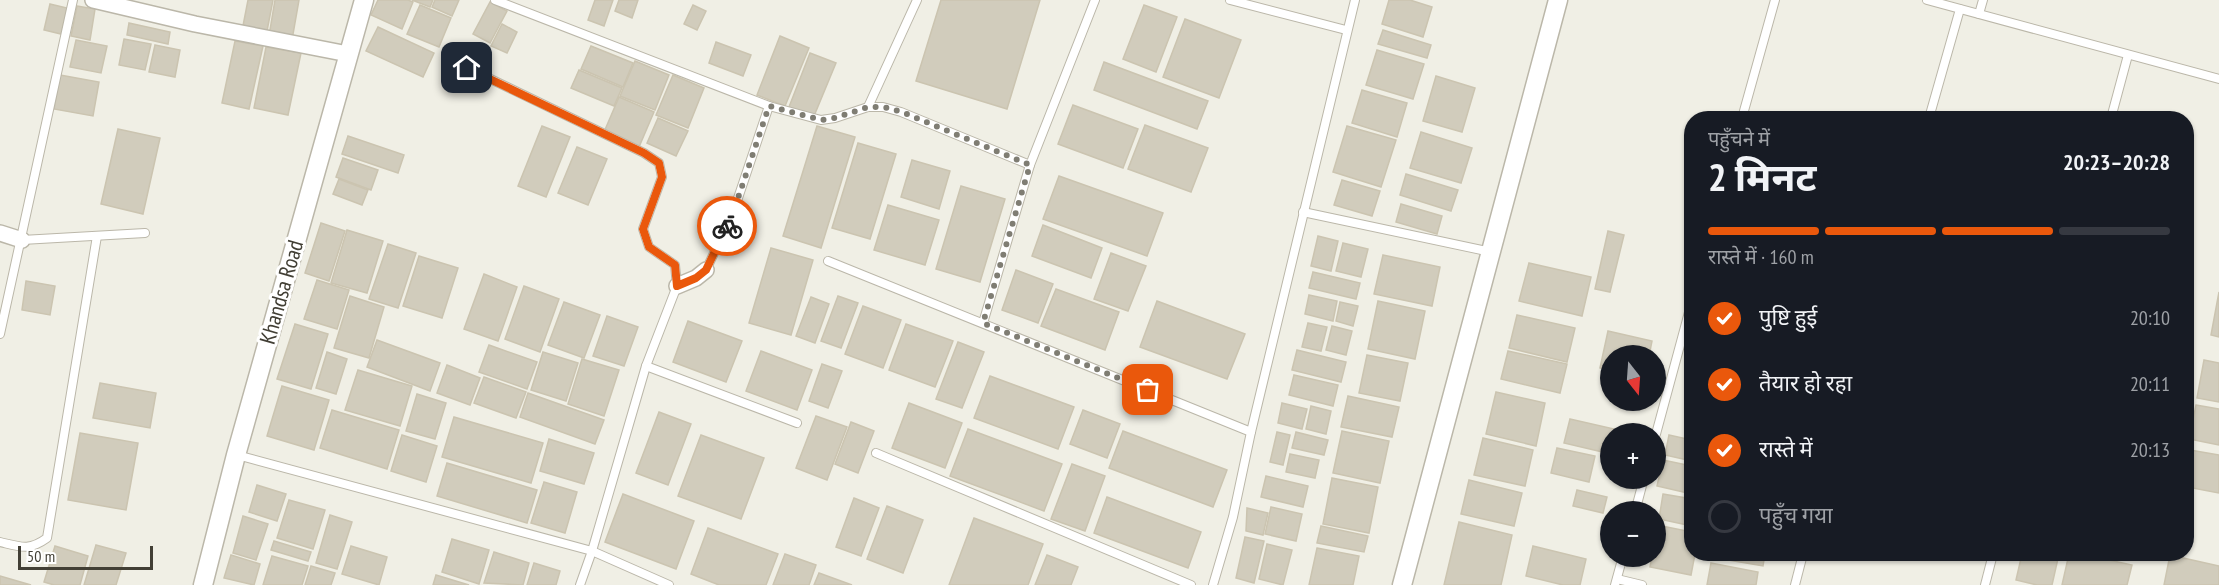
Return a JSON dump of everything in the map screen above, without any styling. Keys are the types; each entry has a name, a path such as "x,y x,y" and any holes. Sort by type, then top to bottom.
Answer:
{"street":[{"path":"93,0 195,24 348,54"},
{"path":"1402,585 1558,0"},
{"name":"Khandsa Road","path":"203,585 236,455 362,3"},
{"path":"0,233 22,240"},
{"path":"677,286 696,278 706,270"}],"lane":[{"path":"0,334 73,0"},
{"path":"495,0 769,106 821,120 835,118 868,107 884,107 902,112 1030,165"},
{"path":"868,107 917,0"},
{"path":"983,323 1030,165 1095,0"},
{"path":"1230,0 1346,30"},
{"path":"1213,585 1233,517 1251,432 1354,0"},
{"path":"1744,111 1775,0"},
{"path":"1928,0 2219,79"},
{"path":"1979,14 1983,0"},
{"path":"1931,111 1960,9"},
{"path":"2113,111 2128,55"},
{"path":"447,58 644,153 659,163 662,177 643,229 649,247 675,265 677,286 646,366 580,585"},
{"path":"706,270 733,213 769,106"},
{"path":"1303,212 1491,252"},
{"path":"22,240 145,233"},
{"path":"0,542 25,548 37,545 47,538 97,236"},
{"path":"828,261 1251,432"},
{"path":"1659,423 1684,331"},
{"path":"646,366 796,423"},
{"path":"876,453 1191,585"},
{"path":"236,455 592,551 669,585"},
{"path":"1795,585 1801,561"},
{"path":"1984,585 1991,561"},
{"path":"1620,567 1616,582 1642,585"}],"building":[{"path":"248,0 273,0 266,36 242,31"},
{"path":"275,0 299,0 292,40 269,36"},
{"path":"378,0 413,2 402,29 371,15"},
{"path":"412,0 433,0 430,7"},
{"path":"435,0 459,0 452,16 432,7"},
{"path":"595,0 613,0 604,26 588,20"},
{"path":"619,0 638,0 632,18 615,11"},
{"path":"941,0 1040,0 1007,109 916,81"},
{"path":"1389,0 1410,0 1432,7 1423,37 1382,24"},
{"path":"490,2 507,11 490,43 473,34"},
{"path":"50,4 67,8 61,34 44,30"},
{"path":"420,5 451,18 439,47 407,34"},
{"path":"693,5 706,11 697,30 684,24"},
{"path":"1144,5 1177,17 1156,72 1123,59"},
{"path":"77,6 95,9 90,40 71,36"},
{"path":"1185,19 1241,40 1219,98 1163,77"},
{"path":"129,23 170,32 168,44 127,35"},
{"path":"502,24 517,32 507,53 491,46"},
{"path":"378,27 434,53 423,77 366,51"},
{"path":"1383,30 1431,45 1427,58 1378,44"},
{"path":"780,36 809,48 785,106 757,95"},
{"path":"124,39 151,44 145,70 119,65"},
{"path":"76,40 107,46 101,73 70,67"},
{"path":"235,41 263,46 249,109 222,103"},
{"path":"716,42 751,55 743,76 709,63"},
{"path":"155,45 180,50 175,77 149,72"},
{"path":"591,46 633,63 623,87 581,69"},
{"path":"266,47 301,53 288,115 254,108"},
{"path":"1377,50 1424,64 1413,99 1366,85"},
{"path":"810,53 836,63 814,116 789,107"},
{"path":"635,61 669,75 655,110 620,96"},
{"path":"1104,62 1208,101 1197,129 1094,90"},
{"path":"579,70 622,88 614,106 571,88"},
{"path":"60,75 99,82 93,116 54,109"},
{"path":"673,75 704,88 688,128 656,115"},
{"path":"1436,76 1475,88 1462,132 1423,121"},
{"path":"1362,90 1407,103 1397,137 1352,123"},
{"path":"619,97 654,112 639,147 604,132"},
{"path":"1073,105 1138,129 1123,168 1058,144"},
{"path":"658,118 688,131 676,156 647,143"},
{"path":"1145,125 1208,148 1191,192 1128,169"},
{"path":"542,126 570,137 546,197 518,186"},
{"path":"817,126 855,137 821,248 783,236"},
{"path":"1347,126 1396,140 1381,187 1333,172"},
{"path":"118,129 160,138 143,214 101,204"},
{"path":"1421,132 1472,148 1461,183 1410,168"},
{"path":"348,136 404,155 398,173 342,154"},
{"path":"858,143 896,154 870,239 832,228"},
{"path":"577,147 607,159 588,205 558,193"},
{"path":"343,158 378,170 371,190 336,177"},
{"path":"912,160 950,171 939,209 901,197"},
{"path":"1406,174 1458,190 1451,211 1400,195"},
{"path":"1059,176 1163,213 1147,256 1043,219"},
{"path":"339,179 368,190 362,205 333,194"},
{"path":"1342,180 1380,191 1372,216 1334,205"},
{"path":"961,186 1005,199 980,282 936,269"},
{"path":"1401,204 1442,216 1437,234 1396,222"},
{"path":"888,205 939,220 925,265 874,250"},
{"path":"321,223 345,231 329,281 305,273"},
{"path":"1043,225 1102,248 1091,278 1032,256"},
{"path":"347,230 383,241 367,293 331,283"},
{"path":"1608,231 1624,235 1610,292 1595,289"},
{"path":"1318,236 1338,241 1331,271 1311,266"},
{"path":"1343,243 1368,249 1361,277 1336,271"},
{"path":"388,244 416,253 398,308 369,299"},
{"path":"771,248 813,260 791,335 749,323"},
{"path":"1111,253 1146,266 1128,311 1094,299"},
{"path":"1383,255 1440,267 1432,306 1374,294"},
{"path":"419,256 458,268 442,318 403,306"},
{"path":"1529,263 1591,277 1582,316 1519,301"},
{"path":"1016,270 1053,284 1038,323 1002,310"},
{"path":"1313,272 1360,283 1356,299 1309,288"},
{"path":"484,274 517,287 498,341 464,329"},
{"path":"317,280 349,290 337,329 304,319"},
{"path":"26,281 55,286 50,315 22,310"},
{"path":"524,286 559,299 540,352 505,339"},
{"path":"1056,289 1119,312 1105,350 1041,326"},
{"path":"2219,292 2219,337 2211,335"},
{"path":"1309,295 1337,301 1333,321 1305,314"},
{"path":"350,296 384,307 369,358 334,348"},
{"path":"838,296 858,303 841,348 821,341"},
{"path":"811,297 829,304 815,343 796,336"},
{"path":"1157,301 1245,334 1227,379 1140,347"},
{"path":"1378,301 1425,311 1415,359 1368,349"},
{"path":"564,302 600,315 584,358 548,345"},
{"path":"1340,302 1358,306 1353,326 1336,321"},
{"path":"863,306 901,320 883,368 845,354"},
{"path":"1517,315 1575,328 1567,362 1509,348"},
{"path":"607,316 638,327 624,366 593,356"},
{"path":"688,321 742,341 726,382 673,362"},
{"path":"1308,323 1327,327 1321,351 1302,347"},
{"path":"295,324 328,334 311,389 277,379"},
{"path":"906,324 953,341 935,387 889,370"},
{"path":"1332,326 1352,331 1346,355 1326,350"},
{"path":"1608,331 1652,341 1651,345 1605,345"},
{"path":"377,340 440,363 430,391 367,367"},
{"path":"958,342 984,352 962,408 936,399"},
{"path":"489,345 537,362 527,389 479,372"},
{"path":"1297,350 1346,362 1341,382 1292,370"},
{"path":"761,351 812,370 797,410 746,391"},
{"path":"1508,351 1567,364 1560,393 1501,379"},
{"path":"327,352 347,359 336,394 316,388"},
{"path":"543,352 578,363 566,401 531,390"},
{"path":"1367,355 1408,363 1400,401 1359,393"},
{"path":"582,359 619,370 604,416 568,404"},
{"path":"2204,360 2219,363 2219,402 2197,398"},
{"path":"822,364 842,371 828,408 809,401"},
{"path":"447,365 480,378 470,405 437,393"},
{"path":"358,370 412,386 400,426 345,410"},
{"path":"1294,375 1338,385 1333,406 1289,395"},
{"path":"990,376 1074,407 1058,449 974,418"},
{"path":"484,377 526,392 516,418 474,403"},
{"path":"100,383 156,393 150,428 93,418"},
{"path":"282,386 329,400 314,450 267,436"},
{"path":"1496,392 1545,403 1536,446 1486,434"},
{"path":"528,393 604,420 595,444 520,417"},
{"path":"417,394 446,403 435,439 406,431"},
{"path":"1348,396 1399,407 1392,437 1341,427"},
{"path":"909,403 962,423 945,468 892,448"},
{"path":"1282,403 1307,409 1302,429 1278,423"},
{"path":"2196,405 2219,409 2219,445 2194,440"},
{"path":"1311,406 1331,411 1326,434 1306,429"},
{"path":"332,410 399,430 387,469 320,448"},
{"path":"1083,410 1120,424 1107,458 1070,444"},
{"path":"659,412 691,424 668,485 636,473"},
{"path":"816,416 847,427 827,480 796,468"},
{"path":"454,417 543,443 531,483 442,457"},
{"path":"1570,419 1600,426 1600,451 1564,443"},
{"path":"851,422 874,431 858,473 835,464"},
{"path":"968,429 1062,464 1044,511 950,476"},
{"path":"1123,431 1227,470 1213,507 1109,468"},
{"path":"1342,431 1389,441 1380,483 1333,473"},
{"path":"1277,432 1290,435 1283,465 1270,462"},
{"path":"1296,432 1328,440 1324,455 1292,448"},
{"path":"80,433 138,443 126,510 68,500"},
{"path":"402,435 437,446 426,482 391,471"},
{"path":"701,435 764,458 741,519 678,496"},
{"path":"1669,435 1684,438 1684,459 1666,455"},
{"path":"1483,438 1533,450 1525,486 1474,475"},
{"path":"549,439 594,453 584,484 540,471"},
{"path":"1557,448 1595,456 1589,482 1551,473"},
{"path":"2194,451 2219,455 2219,493 2194,488"},
{"path":"1290,454 1319,460 1315,478 1286,472"},
{"path":"1666,461 1684,464 1684,492 1666,488"},
{"path":"447,463 537,490 527,523 437,496"},
{"path":"1072,464 1105,476 1085,531 1051,519"},
{"path":"1266,476 1308,486 1303,507 1261,497"},
{"path":"1332,478 1378,487 1369,533 1323,524"},
{"path":"1469,480 1522,493 1514,526 1461,514"},
{"path":"544,482 577,492 565,533 531,523"},
{"path":"257,485 286,494 277,521 249,512"},
{"path":"1577,490 1607,497 1606,501 1600,501 1600,512 1573,506"},
{"path":"623,494 694,521 676,569 605,542"},
{"path":"1663,494 1684,498 1684,524 1666,520 1666,501 1662,501"},
{"path":"1107,497 1201,532 1188,568 1094,533"},
{"path":"854,498 879,508 861,556 836,547"},
{"path":"289,500 325,510 313,549 277,538"},
{"path":"887,506 923,520 903,573 867,559"},
{"path":"1271,507 1302,514 1296,541 1265,534"},
{"path":"1247,508 1268,513 1263,535 1246,531"},
{"path":"330,515 352,522 337,569 316,563"},
{"path":"243,516 268,524 256,560 233,553"},
{"path":"974,518 1043,544 1028,585 949,585"},
{"path":"1459,522 1512,535 1501,585 1444,585"},
{"path":"1321,526 1368,536 1364,552 1317,543"},
{"path":"1666,527 1684,530 1684,561 1694,561 1691,575 1650,567 1666,567"},
{"path":"708,528 778,554 766,585 719,585 691,574"},
{"path":"1245,537 1264,541 1254,583 1236,578"},
{"path":"452,539 489,550 479,584 442,572"},
{"path":"274,541 311,552 308,561 271,550"},
{"path":"1267,544 1292,550 1283,585 1259,579"},
{"path":"96,545 126,553 116,585 84,585"},
{"path":"55,546 88,556 80,585 54,585 44,582"},
{"path":"351,546 387,557 379,585 342,574"},
{"path":"1533,546 1586,559 1580,585 1563,585 1526,576"},
{"path":"1317,548 1359,556 1353,585 1309,585"},
{"path":"494,552 529,563 523,585 484,583"},
{"path":"785,554 816,565 809,585 773,585"},
{"path":"231,555 260,564 254,585 224,578"},
{"path":"1047,555 1078,567 1071,585 1035,585"},
{"path":"272,556 308,566 302,585 263,585"},
{"path":"2194,560 2219,566 2219,585 2164,585 2169,561"},
{"path":"1734,561 1764,561 1763,566"},
{"path":"2020,561 2057,561 2052,585 2037,585 2016,580"},
{"path":"2067,561 2114,561 2132,565 2127,585 2062,585"},
{"path":"534,563 560,571 556,585 527,585"},
{"path":"1711,563 1758,572 1756,585 1707,585"},
{"path":"311,566 335,573 331,585 305,585"},
{"path":"819,573 852,585 814,585"},
{"path":"436,575 469,585 433,585"},
{"path":"0,576 31,585 0,585"}],"way so far":[{"path":"727,226 769,106 821,120 835,118 868,107 884,107 902,112 1030,165 983,323 1148,390"}],"route":[{"path":"467,68 644,153 659,163 662,177 643,229 649,247 675,265 678,275 677,286 696,278 706,270 727,226"}]}
